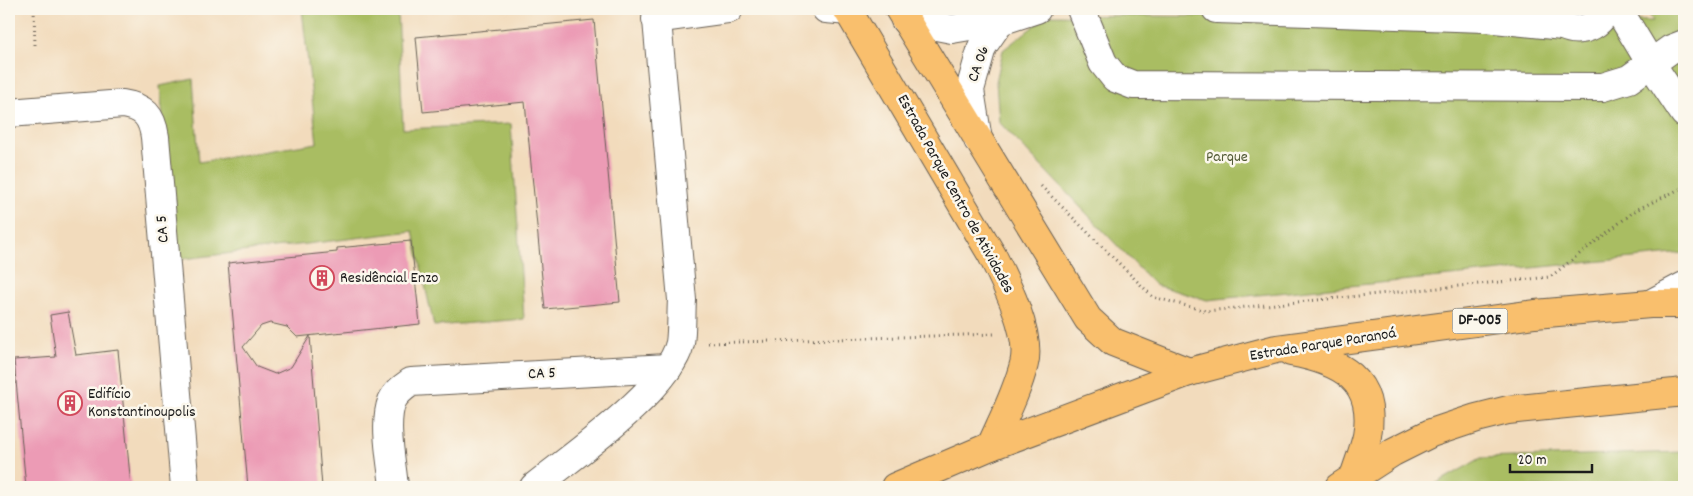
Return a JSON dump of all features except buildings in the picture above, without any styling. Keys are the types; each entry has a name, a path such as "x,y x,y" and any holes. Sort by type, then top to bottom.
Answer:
{"main road":[{"name":"Estrada Parque Centro de Atividades","path":"841,10 992,255 1012,295 1023,333 1025,362 992,446"},
{"path":"902,14 1088,319 1113,342 1189,372"},
{"name":"Estrada Parque Paranoá","path":"895,487 924,479 992,446 1189,372 1276,349 1535,314 1650,304 1684,304"},
{"path":"1276,349 1315,356 1345,369 1360,386 1369,411 1367,437 1346,482"},
{"path":"1346,482 1394,452 1431,433 1508,410 1684,392"}],"street":[{"path":"534,487 652,388 668,368 680,344 682,300 656,14 729,9"},
{"name":"CA 06","path":"902,14 952,29 1000,21 1037,9"},
{"path":"1081,9 1103,63 1115,78 1133,84 1603,87 1629,78 1671,49 1684,44"},
{"path":"1216,9 1496,14 1555,18 1574,30 1586,29 1596,24 1607,9"},
{"path":"1618,9 1684,113"},
{"name":"CA 06","path":"978,140 970,90 982,48 1000,21"},
{"name":"CA 5","path":"9,113 123,104 136,106 150,118 155,137 185,487"},
{"path":"1650,304 1684,286"},
{"name":"CA 5","path":"394,487 388,418 392,400 400,389 411,382 668,368"}],"path":[{"path":"34,9 35,45"},
{"path":"1034,180 1049,192 1152,297 1206,311 1550,277 1636,210 1684,187"},
{"path":"680,344 1023,333"}],"green space":[{"path":"302,9 398,9 403,129 511,124 524,319 434,326 413,231 175,260 160,86 193,79 199,162 317,143"},
{"name":"Parque","path":"1646,9 1684,9 1684,253 1207,300 1155,285 999,122 996,82 1003,50 1048,15 1653,21"},
{"path":"1684,452 1684,487 1430,487 1481,458"}],"place":[{"name":"Residêncial Enzo","path":"322,278"},
{"name":"Edifício Konstantinoupolis","path":"70,403"}]}
